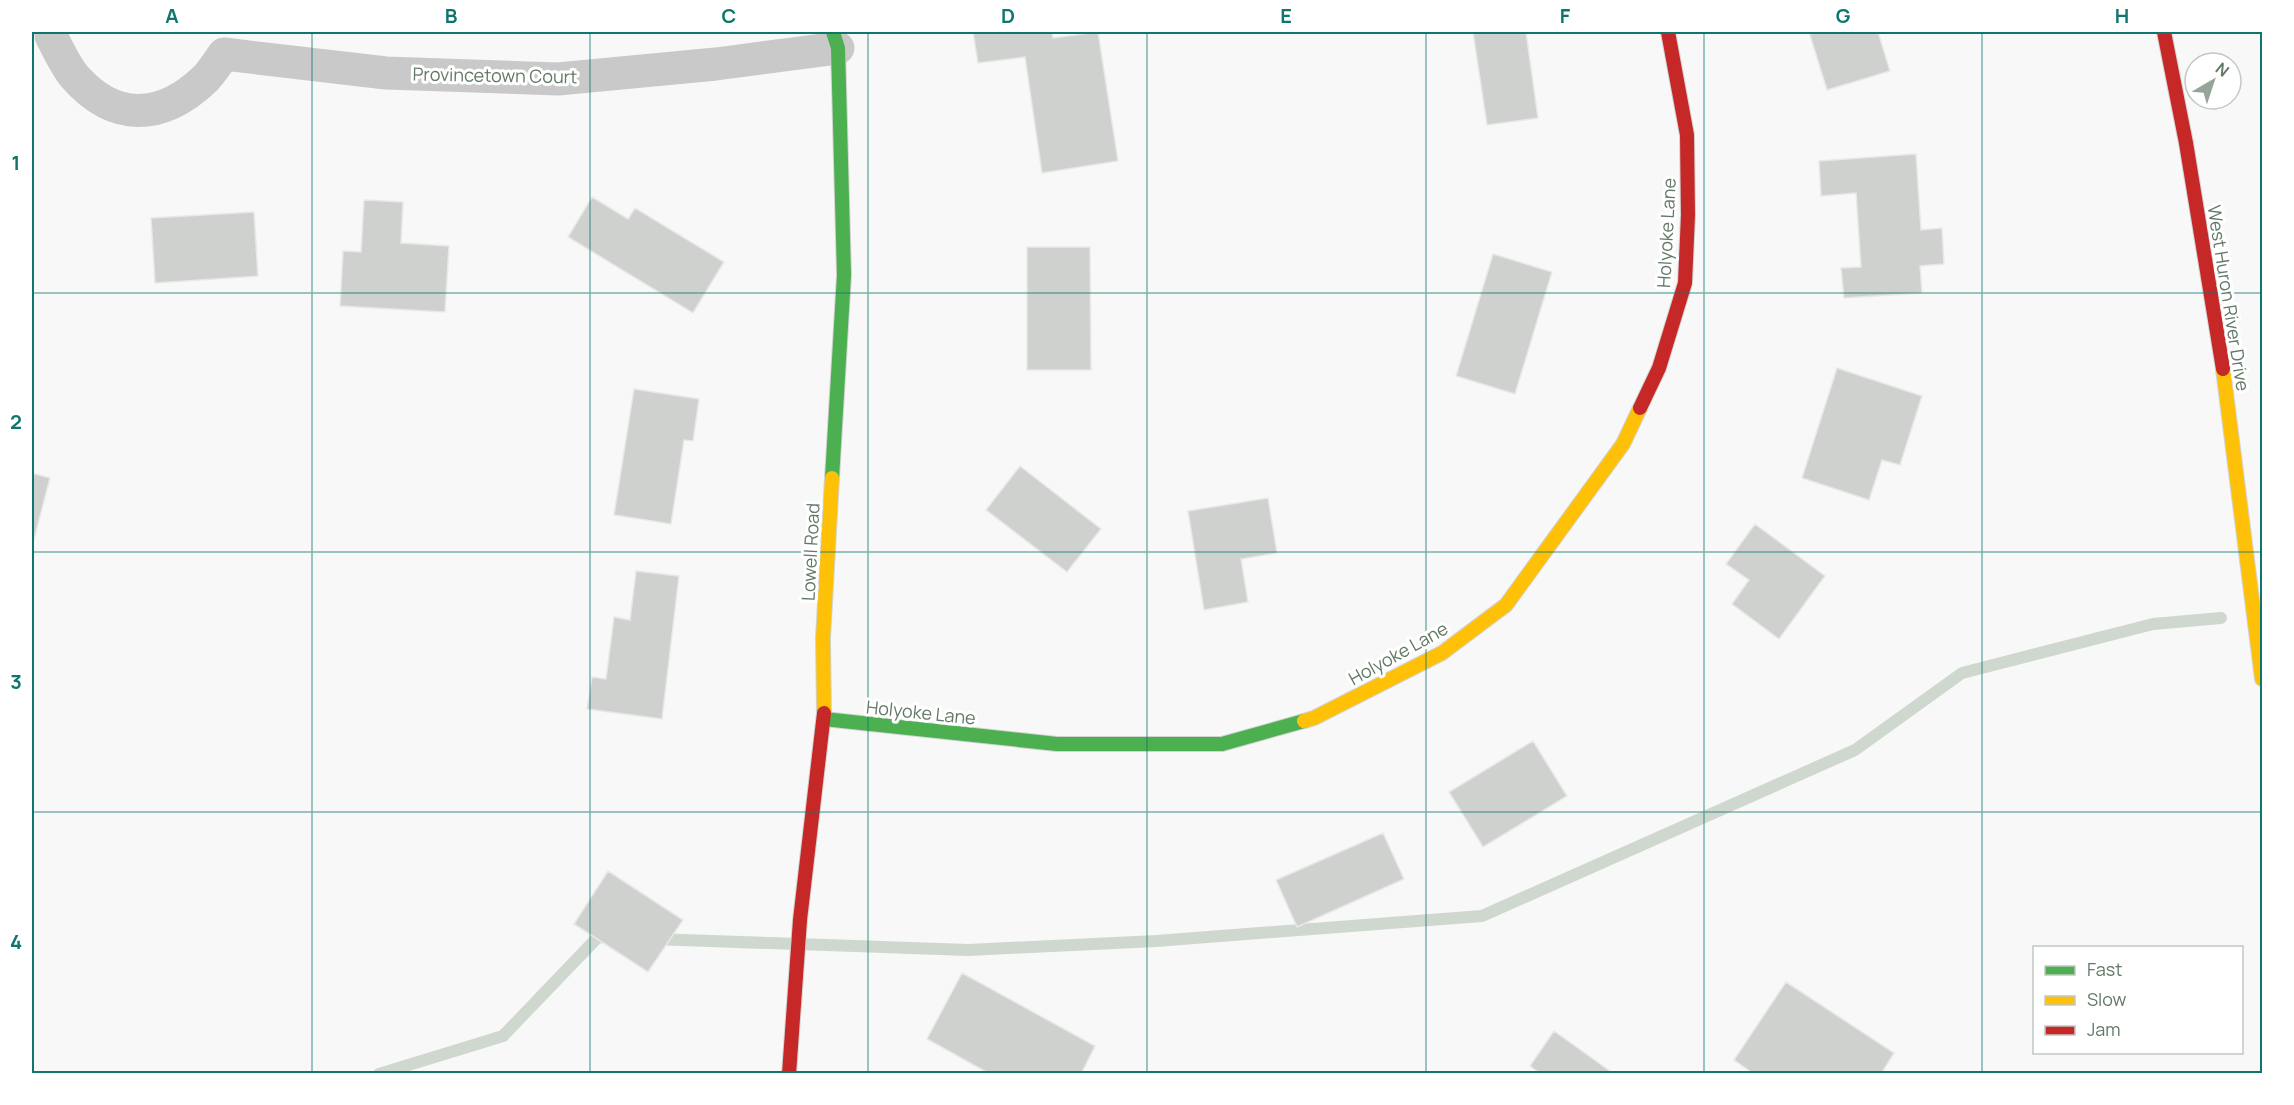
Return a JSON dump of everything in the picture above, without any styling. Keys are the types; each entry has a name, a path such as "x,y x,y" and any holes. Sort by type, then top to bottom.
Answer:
{"street":[{"name":"Provincetown Court","path":"52,32 51,36 72,74 93,95 121,110 148,111 178,100 205,79 221,43 386,73 558,79 716,64 835,40"},
{"name":"Holyoke Lane","path":"824,719 1057,744 1222,744 1314,718 1442,653 1506,605 1623,444 1659,368 1685,283 1688,215 1687,135 1668,32"},
{"name":"West Huron River Drive","path":"2164,32 2186,144 2224,378 2262,679"},
{"name":"Lowell Road","path":"789,1074 800,920 824,719 823,638 844,275 835,40"}],"building":[{"path":"973,32 1052,32 1053,38 1098,32 1118,161 1042,173 1025,57 978,63"},
{"path":"1473,32 1526,32 1538,118 1487,125"},
{"path":"1809,32 1878,32 1890,71 1827,90"},
{"path":"1916,154 1921,230 1942,228 1944,264 1920,266 1922,293 1844,298 1841,268 1861,267 1856,193 1821,196 1819,161"},
{"path":"592,197 628,219 635,208 724,262 693,313 568,237"},
{"path":"364,200 403,202 401,243 449,246 445,312 340,306 343,251 361,252"},
{"path":"254,212 258,276 155,283 151,218"},
{"path":"1027,247 1090,247 1091,370 1027,370"},
{"path":"1493,254 1552,272 1515,394 1456,376"},
{"path":"1837,368 1922,396 1900,465 1882,460 1869,500 1802,478"},
{"path":"634,389 699,399 693,441 684,440 671,524 614,515"},
{"path":"1020,466 1101,529 1067,572 986,510"},
{"path":"32,473 50,478 32,547"},
{"path":"1268,498 1277,553 1241,559 1248,602 1204,610 1188,511"},
{"path":"1755,524 1825,576 1779,639 1732,604 1749,580 1726,564"},
{"path":"636,571 679,576 662,719 587,709 592,677 606,679 614,617 630,620"},
{"path":"1533,741 1567,796 1483,847 1449,792"},
{"path":"1383,833 1404,879 1297,927 1276,880"},
{"path":"608,871 683,920 648,972 574,924"},
{"path":"962,973 1095,1046 1081,1074 990,1074 927,1039"},
{"path":"1786,982 1894,1053 1881,1074 1754,1074 1734,1060"},
{"path":"1554,1031 1614,1074 1541,1074 1530,1066"}],"waterway":[{"path":"653,939 968,950 1156,941 1482,916 1855,750 1962,673 2153,624 2221,618"},
{"path":"379,1074 503,1036 598,937 612,938"}],"traffic: fast":[{"path":"832,478 844,275 838,48 833,32"},
{"path":"824,719 1057,744 1222,744 1304,721"}],"traffic: slow":[{"path":"2223,369 2262,679"},
{"path":"1304,721 1442,653 1506,605 1623,444 1640,408"},
{"path":"824,713 823,638 832,478"}],"traffic: jam":[{"path":"1640,408 1659,368 1685,283 1688,215 1687,135 1668,32"},
{"path":"2164,32 2186,143 2223,369"},
{"path":"789,1074 800,920 824,713"}]}
